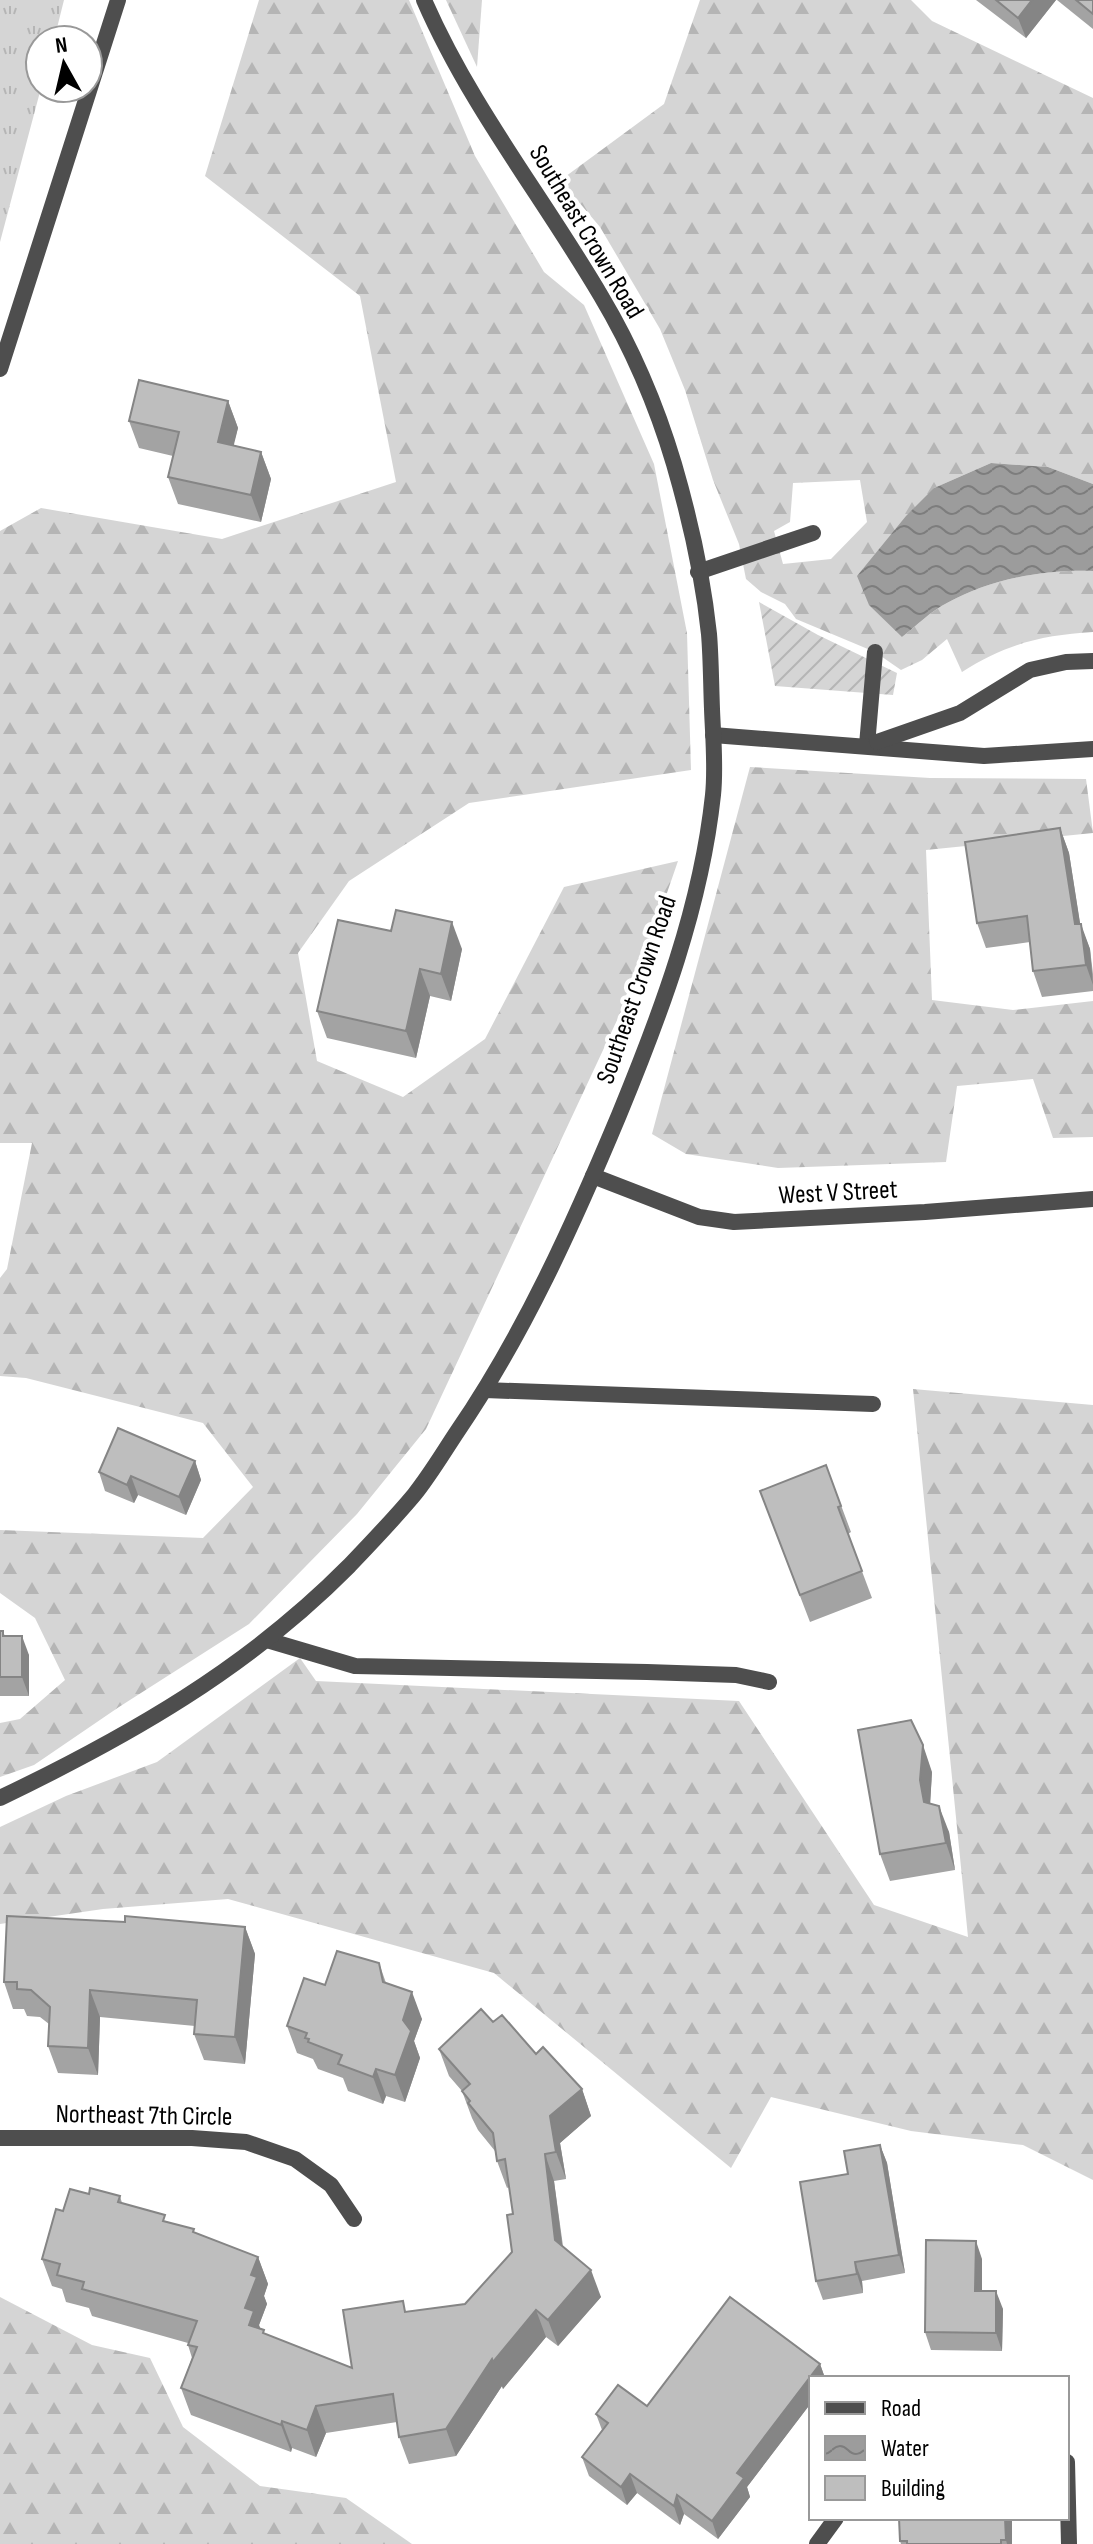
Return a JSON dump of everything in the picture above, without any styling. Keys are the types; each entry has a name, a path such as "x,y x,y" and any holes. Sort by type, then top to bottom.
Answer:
{"street":[{"path":"0,369 118,0"},
{"name":"Southeast Crown Road","path":"0,1798 83,1758 185,1700 267,1640 346,1569 417,1492 485,1390 543,1284 593,1176 637,1070 681,949 703,863 713,791 709,634 674,464 643,381 604,300 443,43 424,0"},
{"path":"698,572 813,533"},
{"path":"867,745 875,652"},
{"path":"867,745 960,713 1030,670 1066,662 1093,661"},
{"path":"713,735 984,756 1093,749"},
{"name":"West V Street","path":"593,1176 699,1217 734,1222 1093,1199"},
{"path":"485,1390 873,1404"},
{"path":"267,1640 355,1666 736,1675 769,1682"},
{"name":"Northeast 7th Circle","path":"0,2138 192,2138 246,2142 295,2159 331,2185 354,2219"},
{"path":"817,2544 835,2520"},
{"path":"1068,2520 1069,2544"}],"green space":[{"path":"0,0 64,0 58,24 24,24 24,104 37,104 0,242"},
{"path":"259,0 409,0 475,156 544,272 584,305 654,464 687,633 691,770 469,803 349,881 298,953 317,1061 403,1097 485,1039 564,887 678,861 640,971 426,1429 357,1514 249,1624 34,1765 0,1777 0,1723 20,1719 65,1680 35,1618 0,1593 0,1530 203,1538 253,1487 203,1423 26,1378 0,1376 0,1278 7,1269 32,1143 0,1143 0,531 41,508 222,539 396,482 360,296 205,176"},
{"path":"446,0 482,0 477,67"},
{"path":"700,0 911,0 932,21 1093,98 1093,484 1048,467 991,463 934,488 902,637 941,606 981,588 1018,577 1075,571 1093,571 1093,632 1025,643 994,654 962,672 947,639 922,660 901,670 875,652 796,619 785,604 761,592 746,579 739,544 713,480 685,390 660,329 600,227 561,181 558,182 664,104","holes":["860,480 867,522 831,559 783,564 774,531 790,522 793,483"]},
{"path":"759,602 897,673 893,695 775,686"},
{"path":"750,767 930,778 1086,779 1093,833 926,850 932,1000 1013,1010 1093,1001 1093,1137 1053,1138 1033,1079 957,1086 946,1162 778,1168 686,1154 652,1134"},
{"path":"913,1389 1093,1405 1093,2180 1023,2145 911,2131 771,2097 731,2168 494,1973 228,1899 103,1909 0,1924 0,1827 66,1796 157,1762 300,1658 316,1681 739,1701 874,1905 968,1937"},
{"path":"0,2297 92,2345 150,2358 183,2427 260,2486 346,2498 412,2544 0,2544"}],"water":[{"path":"991,463 1048,467 1093,484 1093,571 1037,574 981,588 941,606 902,637 869,605 857,576 906,516 934,488"}],"building":[{"path":"996,0 1032,0 1018,18"},
{"path":"1076,0 1093,0 1093,14"},
{"path":"139,380 228,401 218,442 261,452 251,495 168,477 179,432 129,421"},
{"path":"1060,828 1075,924 1081,924 1086,965 1033,971 1027,916 977,923 965,842"},
{"path":"396,910 452,922 441,974 420,969 406,1031 317,1011 338,920 391,931"},
{"path":"118,1428 195,1461 179,1497 131,1476 127,1485 99,1472"},
{"path":"826,1465 862,1571 800,1595 760,1491"},
{"path":"0,1631 3,1631 3,1636 22,1636 22,1677 0,1677"},
{"path":"911,1720 923,1745 920,1780 924,1802 939,1806 946,1843 880,1854 858,1730"},
{"path":"7,1916 125,1922 125,1916 245,1927 235,2037 194,2034 197,2000 90,1990 88,2048 48,2046 50,2007 31,1990 17,1989 17,1982 4,1982"},
{"path":"337,1951 379,1963 383,1982 412,1992 403,2020 411,2031 395,2075 376,2069 373,2077 338,2064 342,2055 308,2042 309,2039 305,2038 307,2033 287,2026 304,1978 325,1985"},
{"path":"481,2009 493,2022 502,2015 536,2054 543,2047 582,2089 550,2116 556,2152 545,2154 555,2240 591,2270 548,2320 536,2310 493,2362 492,2359 446,2429 399,2437 393,2394 316,2406 307,2430 282,2421 281,2425 181,2388 197,2347 188,2345 197,2321 82,2289 84,2282 57,2275 60,2264 42,2259 56,2209 63,2211 70,2189 89,2194 90,2188 120,2196 118,2202 165,2215 163,2221 194,2229 193,2232 258,2257 251,2275 257,2277 245,2308 254,2311 249,2325 352,2368 343,2310 403,2301 405,2312 465,2304 512,2252 507,2215 513,2214 505,2159 497,2161 493,2133 462,2091 470,2084 439,2049"},
{"path":"880,2145 899,2255 855,2262 857,2274 816,2281 800,2182 848,2174 844,2151"},
{"path":"926,2240 976,2241 975,2291 996,2291 996,2333 925,2332"},
{"path":"730,2297 820,2364 737,2473 744,2478 712,2521 677,2495 674,2506 630,2474 621,2487 582,2457 608,2423 596,2414 618,2385 647,2406"},
{"path":"899,2520 1005,2520 1006,2540 1001,2540 1001,2544 907,2544 907,2541 900,2541"}]}
